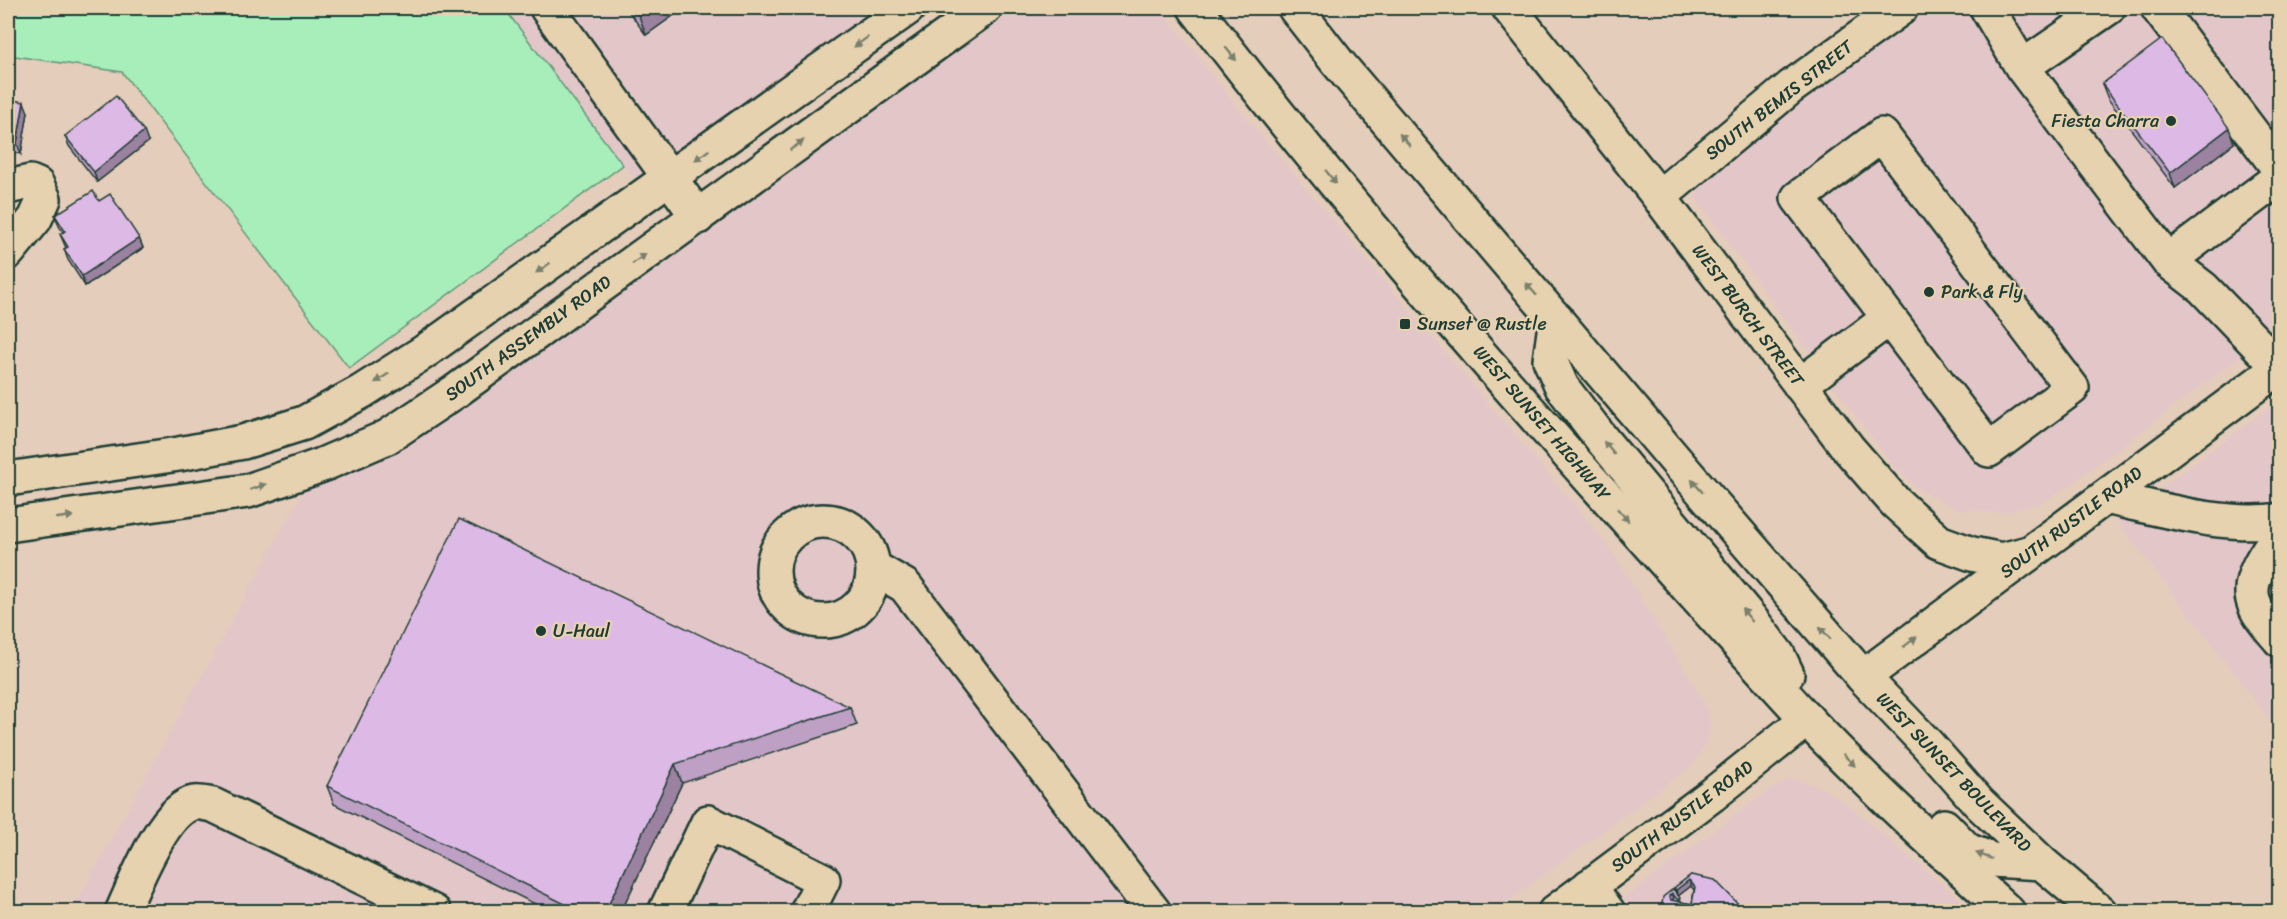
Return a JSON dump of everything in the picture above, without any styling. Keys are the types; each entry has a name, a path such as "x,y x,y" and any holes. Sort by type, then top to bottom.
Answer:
{"street":[{"path":"547,8 672,177 698,217"},
{"path":"8,479 222,446 243,442 304,423 360,392 424,352 908,8"},
{"name":"SOUTH ASSEMBLY ROAD","path":"8,525 248,491 322,465 387,436 456,391 985,8"},
{"name":"WEST SUNSET HIGHWAY","path":"1195,8 1395,255 1502,379 1807,719"},
{"path":"1295,8 1338,63 1696,485 1863,677"},
{"name":"WEST BURCH STREET","path":"1509,8 1659,197 1800,385 1894,502 1939,542 1972,554 2002,560 2028,554"},
{"name":"SOUTH BEMIS STREET","path":"1659,197 1791,87 1901,8"},
{"path":"1987,8 2022,67 2168,261 2203,288 2279,367"},
{"path":"2022,67 2108,8"},
{"path":"2158,8 2280,170"},
{"path":"1882,135 2072,388 1989,450 1888,319 1798,198 1882,135"},
{"path":"2168,261 2280,177"},
{"path":"8,187 30,182 37,185 44,199 35,219 8,252"},
{"path":"1556,318 1550,360 1562,387 1778,655 1807,719 1938,848 2008,912"},
{"path":"1800,385 1888,319"},
{"name":"SOUTH RUSTLE ROAD","path":"1863,677 2279,367"},
{"path":"2105,497 2178,513 2243,522 2280,520"},
{"path":"2280,535 2261,562 2254,581 2253,598 2261,616 2280,640"},
{"path":"873,568 905,586 1154,912"},
{"name":"WEST SUNSET BOULEVARD","path":"1863,677 1979,803 2042,863 2100,912"},
{"path":"1807,719 1826,716 1852,732 1968,850 1992,860 2042,863"},
{"name":"SOUTH RUSTLE ROAD","path":"1555,912 1712,795 1807,719"},
{"path":"122,912 164,825 178,810 194,803 213,805 434,912"},
{"path":"665,912 708,822 823,880 807,912"},
{"path":"1589,886 1608,912"}],"shaded area":[{"path":"504,8 880,8 636,182"},
{"path":"1012,8 1160,8 1237,107 1615,556 1703,700 1711,726 1706,743 1692,766 1495,911 71,912 306,486 349,472 394,448"},
{"path":"1917,8 2279,8 2279,328 2070,485 2040,504 2001,513 1960,510 1919,490 1891,464 1695,197 1702,179 1722,160"},
{"path":"2279,400 2279,732 2117,521"},
{"path":"1791,778 1815,785 1839,798 1975,911 1605,912 1769,790"}],"green space":[{"path":"8,8 504,8 623,165 349,368 122,72 8,55"}],"building":[{"path":"633,8 652,8 639,16"},
{"name":"Fiesta Charra","path":"2162,39 2229,128 2170,173 2102,84"},
{"path":"116,96 144,131 94,172 65,136"},
{"path":"8,99 24,102 17,143 8,142"},
{"path":"93,191 99,201 110,194 139,238 82,276 64,249 68,247 60,234 65,231 55,215"},
{"name":"U-Haul","path":"459,519 850,707 675,764 605,912 581,912 327,786"},
{"path":"1691,875 1715,880 1746,912 1661,912 1663,897 1673,889 1680,898 1678,900 1672,893 1669,896 1671,900 1692,904 1695,887 1689,880 1676,890 1674,888"}],"place":[{"name":"Fiesta Charra","path":"2171,121"},
{"name":"Park & Fly","path":"1929,292"},
{"name":"Sunset @ Rustle","path":"1405,324"},
{"name":"U-Haul","path":"541,631"}]}
